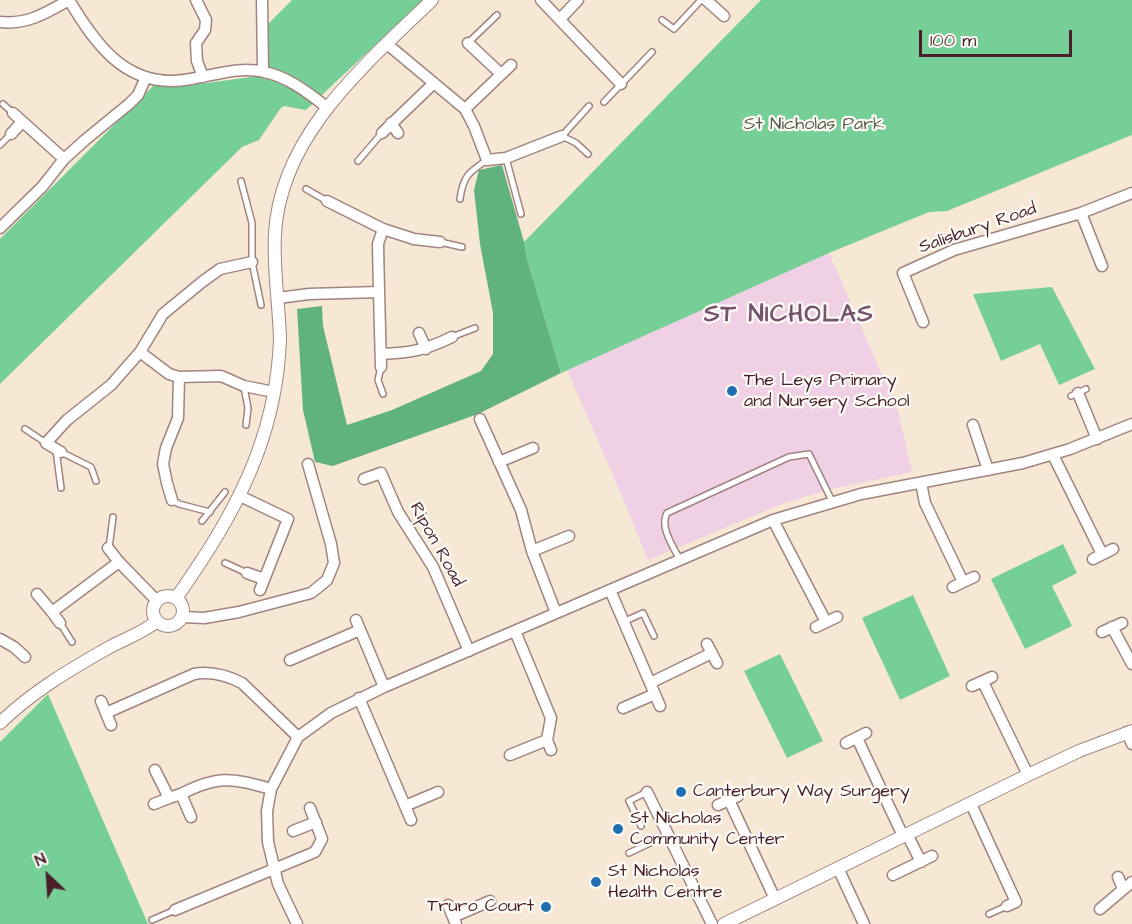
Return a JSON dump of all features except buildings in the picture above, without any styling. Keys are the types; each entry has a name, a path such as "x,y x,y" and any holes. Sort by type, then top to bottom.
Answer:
{"street":[{"path":"0,22 29,20 69,0 100,48 124,68 146,77 169,81 236,70 263,71 297,85 328,108"},
{"path":"196,0 206,20 205,30 196,43 197,61 203,77"},
{"path":"262,0 263,71"},
{"path":"176,598 228,520 260,449 274,392 279,354 275,233 282,194 300,150 328,108 387,44 432,0"},
{"path":"541,0 621,84"},
{"path":"560,19 578,0"},
{"path":"706,0 724,16"},
{"path":"468,43 501,74"},
{"path":"387,44 465,109 487,160 506,158 548,147 562,136"},
{"path":"465,109 511,64"},
{"path":"0,228 42,187 64,159 129,104 138,94 146,77"},
{"path":"382,133 434,83"},
{"path":"13,113 64,159"},
{"path":"10,134 22,122"},
{"path":"391,123 399,133"},
{"name":"Salisbury Road","path":"923,322 903,273 954,250 1081,213 1132,193"},
{"path":"327,201 383,229 414,239 440,242"},
{"path":"1081,213 1102,266"},
{"path":"381,367 378,244 383,229"},
{"path":"54,448 67,420 111,385 140,352 163,314 207,277 225,267 252,262"},
{"path":"278,298 309,294 379,292"},
{"path":"419,333 426,349"},
{"path":"381,354 408,353 426,349 452,337"},
{"path":"140,352 163,371 179,377 221,376 244,386 274,392"},
{"path":"172,500 163,464 166,448 178,418 179,377"},
{"path":"1078,393 1097,439"},
{"path":"480,419 521,510 532,551 556,613"},
{"path":"297,924 273,869 268,842 267,811 271,789 298,737 331,712 384,687 773,520 832,501 1053,455 1132,424"},
{"path":"973,425 988,470"},
{"path":"499,462 533,448"},
{"path":"1053,455 1097,556 1113,549"},
{"path":"183,617 204,618 239,612 311,593 327,580 334,563 308,464"},
{"name":"Ripon Road","path":"364,479 381,472 398,512 433,567 469,651"},
{"path":"921,483 925,503 958,585 974,577"},
{"path":"240,496 288,519 262,584 247,573"},
{"path":"773,520 821,625 837,617"},
{"path":"532,551 569,536"},
{"path":"108,548 157,601"},
{"path":"52,612 119,562"},
{"path":"610,590 660,706"},
{"path":"37,594 60,622"},
{"path":"166,596 176,598 183,606 183,617 171,626 161,624 153,613 157,601 166,596"},
{"path":"0,723 24,701 55,680 157,621"},
{"path":"290,660 333,646 358,625 384,687"},
{"path":"1112,627 1132,664"},
{"path":"510,755 549,745 550,718 515,631"},
{"path":"0,639 25,657"},
{"path":"650,683 712,653"},
{"path":"106,713 194,674 206,672 231,677 242,683 298,737"},
{"path":"982,682 1028,775"},
{"path":"623,708 654,694"},
{"path":"359,698 411,820"},
{"path":"101,701 111,725"},
{"path":"724,924 1079,751 1130,731 1132,744"},
{"path":"856,738 921,862"},
{"path":"155,770 169,798"},
{"path":"154,804 203,783 223,780 243,781 271,789"},
{"path":"405,806 438,792"},
{"path":"647,792 712,924"},
{"path":"181,794 191,817"},
{"path":"718,805 733,798 776,899"},
{"path":"971,804 1016,902 1007,906"},
{"path":"175,910 185,901 315,852 322,839 310,808"},
{"path":"293,831 315,822"},
{"path":"892,875 932,856"},
{"path":"838,868 864,924"},
{"path":"1100,909 1127,885 1118,877"},
{"path":"448,906 455,920 490,900"}],"lane":[{"path":"662,20 674,29 706,0"},
{"path":"468,43 496,15"},
{"path":"604,102 652,52"},
{"path":"3,104 13,113"},
{"path":"588,154 576,143 562,136 589,106"},
{"path":"358,161 382,133"},
{"path":"0,145 10,134"},
{"path":"506,158 521,214"},
{"path":"460,199 462,184 473,170 487,160"},
{"path":"241,181 252,223 252,262 261,305"},
{"path":"306,189 327,201"},
{"path":"440,242 462,247"},
{"path":"452,337 474,328"},
{"path":"381,367 378,380 383,394"},
{"path":"244,386 248,408 246,425"},
{"path":"25,429 54,448 91,467 96,481"},
{"path":"54,448 61,488"},
{"path":"680,560 664,522 667,513 789,457 809,454 832,501"},
{"path":"202,521 225,492"},
{"path":"172,500 210,512"},
{"path":"108,548 113,517"},
{"path":"225,563 247,573"},
{"path":"623,622 643,613 654,636"},
{"path":"60,622 72,642"},
{"path":"641,826 629,801 647,792"},
{"path":"629,853 669,834"},
{"path":"989,914 1007,906"},
{"path":"152,920 175,910"}],"shaded area":[{"name":"The Leys Primary and Nursery School","path":"829,253 898,411 912,472 827,490 782,504 648,560 567,370"}],"green space":[{"path":"292,0 423,0 306,110 284,106 280,109 259,140 242,147 0,384 0,239 153,86 207,83 258,76 258,54 268,24"},
{"name":"St Nicholas Park","path":"761,0 1132,0 1132,135 947,211 929,212 829,253 561,373 524,242"},
{"path":"502,165 561,373 478,414 333,466 315,462 303,410 297,309 322,306 323,326 347,425 392,410 481,371 493,354 493,313 480,244 474,190 479,170"},
{"path":"1052,287 1095,369 1059,385 1040,344 1001,361 973,294"},
{"path":"1063,544 1077,573 1052,586 1072,626 1025,649 991,579"},
{"path":"913,595 950,676 900,700 862,618"},
{"path":"780,654 823,741 787,758 744,671"},
{"path":"48,694 148,924 0,924 0,742"}],"place":[{"name":"The Leys Primary and Nursery School","path":"732,391"},
{"name":"Canterbury Way Surgery","path":"681,792"},
{"name":"St Nicholas Community Center","path":"618,829"},
{"name":"St Nicholas Health Centre","path":"596,882"},
{"name":"Truro Court","path":"546,907"}],"district":[{"name":"ST NICHOLAS","path":"789,316"}]}
